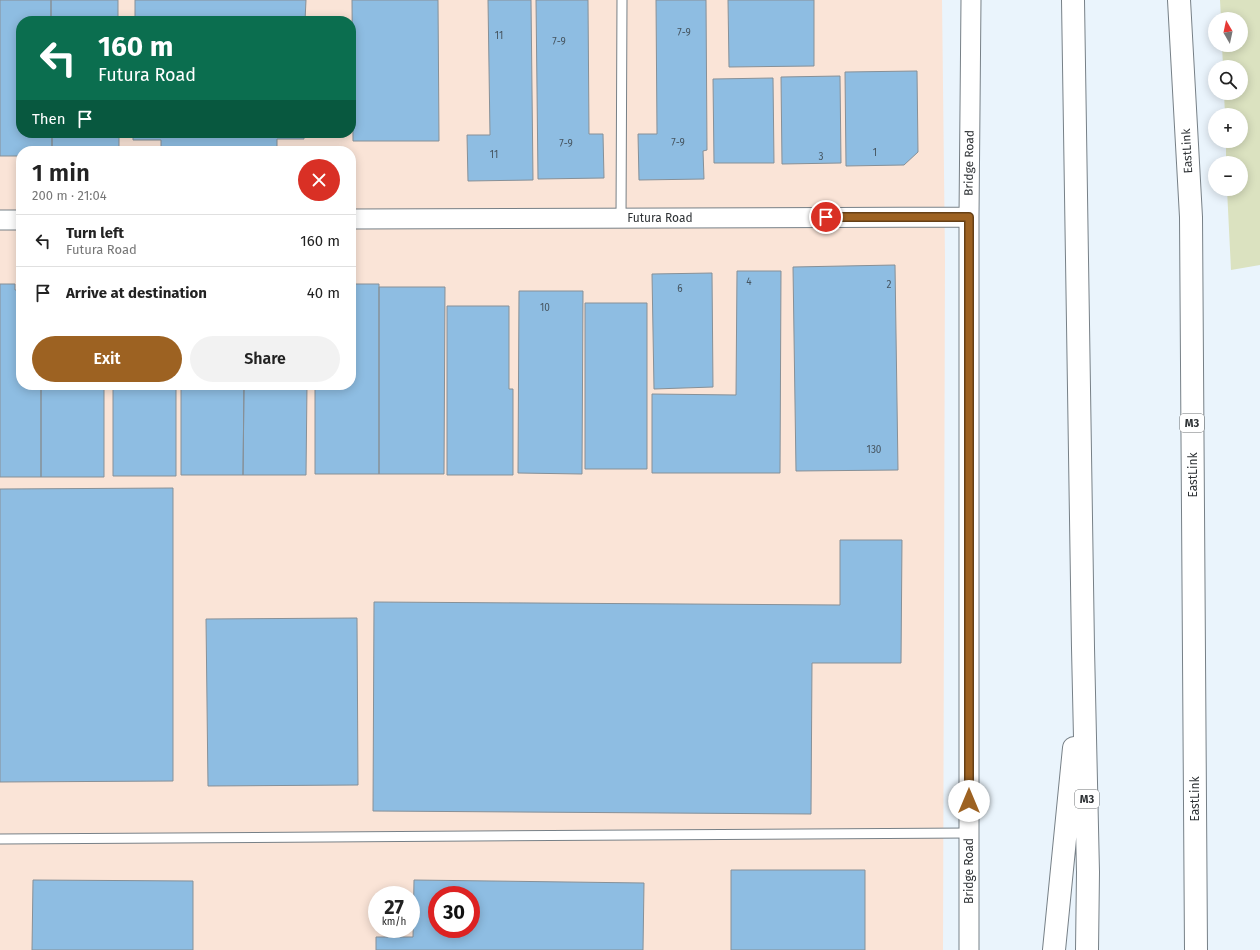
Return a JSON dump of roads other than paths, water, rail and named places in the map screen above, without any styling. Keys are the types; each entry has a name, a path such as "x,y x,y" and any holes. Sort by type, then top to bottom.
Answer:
{"highway":[{"name":"M3","path":"1073,0 1088,872 1087,950"},
{"name":"EastLink","path":"1179,0 1191,217 1196,950"},
{"path":"1054,950 1083,648"},
{"path":"1195,846 1211,950"}],"street":[{"name":"Bridge Road","path":"969,950 969,217 972,0"},
{"name":"Futura Road","path":"356,219 969,217"},
{"path":"0,220 16,220"}],"lane":[{"path":"621,218 622,0"},
{"path":"0,839 969,833"}]}
